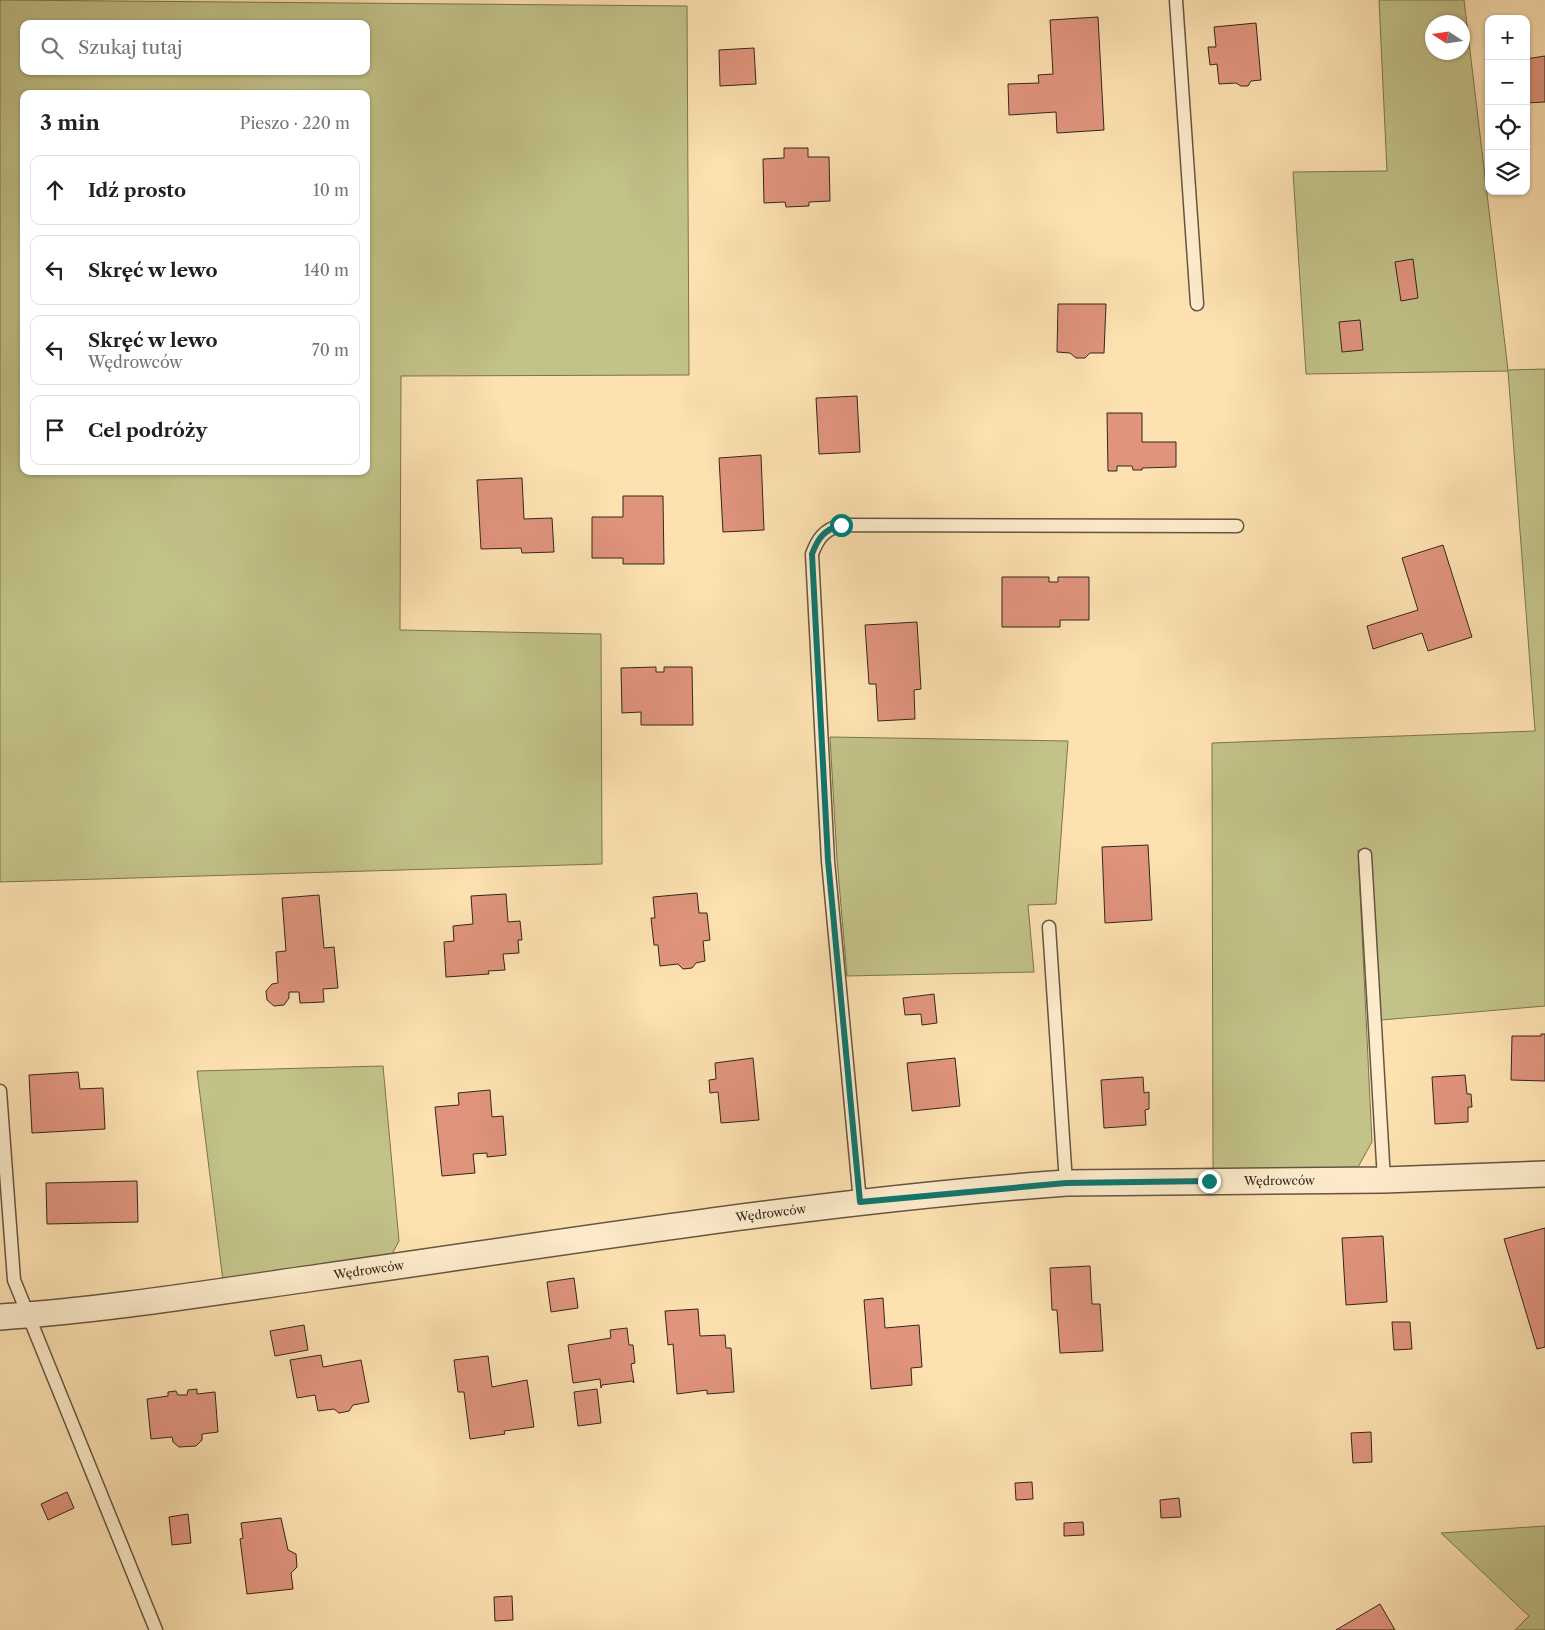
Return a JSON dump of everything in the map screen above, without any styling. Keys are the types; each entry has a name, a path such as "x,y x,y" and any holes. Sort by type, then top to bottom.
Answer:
{"street":[{"name":"Wędrowców","path":"0,1318 222,1291 860,1202 1066,1183 1384,1180 1545,1174"}],"lane":[{"path":"1176,0 1197,304"},
{"path":"860,1202 828,860 812,554 818,539 829,529 841,525 1237,526"},
{"path":"1365,855 1384,1180"},
{"path":"1049,928 1066,1183"},
{"path":"0,1091 14,1280 156,1630"}],"green space":[{"path":"0,0 687,6 689,375 401,376 400,630 601,634 602,864 0,882"},
{"path":"1379,0 1464,0 1466,15 1425,15 1425,60 1470,60 1470,50 1485,177 1485,195 1487,195 1508,370 1545,369 1545,1006 1381,1020 1371,850 1358,850 1372,1142 1358,1167 1213,1170 1212,743 1535,731 1508,371 1306,374 1293,172 1387,171"},
{"path":"830,737 1068,741 1056,904 1028,905 1034,972 847,976 837,859"},
{"path":"383,1066 399,1241 391,1256 223,1281 197,1071"},
{"path":"1545,1526 1545,1630 1515,1630 1529,1616 1441,1533"}],"building":[{"path":"1098,17 1104,130 1057,133 1056,112 1009,115 1008,84 1039,83 1038,75 1053,74 1050,20"},
{"path":"1256,23 1261,80 1251,81 1248,86 1241,86 1236,83 1219,84 1217,64 1210,65 1208,47 1216,47 1214,27"},
{"path":"754,48 756,84 720,86 719,50"},
{"path":"1545,56 1545,102 1530,103 1530,58"},
{"path":"784,148 808,148 808,157 829,157 830,201 809,202 809,206 786,207 785,202 764,203 763,159 784,158"},
{"path":"1413,259 1418,298 1401,301 1395,262"},
{"path":"1058,304 1106,304 1104,353 1090,353 1085,358 1076,358 1070,353 1057,352"},
{"path":"1360,320 1363,350 1342,352 1339,322"},
{"path":"857,396 860,452 819,454 816,398"},
{"path":"1107,413 1142,413 1142,442 1176,442 1176,467 1133,470 1132,466 1117,466 1117,471 1108,471"},
{"path":"761,455 764,530 723,532 719,458"},
{"path":"522,478 524,519 552,518 554,552 522,553 521,548 481,549 477,480"},
{"path":"623,496 663,496 664,564 623,564 623,558 592,558 592,517 623,517"},
{"path":"1443,545 1472,637 1428,651 1422,633 1373,649 1367,626 1418,610 1402,558"},
{"path":"1002,577 1049,577 1049,582 1058,582 1058,577 1089,577 1089,620 1060,620 1060,627 1002,627"},
{"path":"917,622 921,689 914,690 915,719 878,721 876,684 869,684 865,625"},
{"path":"656,667 656,672 664,672 664,667 692,667 693,725 641,725 641,712 622,713 621,668"},
{"path":"1148,845 1152,920 1105,923 1102,847"},
{"path":"697,893 699,913 707,913 710,940 703,941 705,961 696,963 692,968 683,969 678,964 660,966 658,945 654,945 651,918 655,918 653,897"},
{"path":"506,894 508,922 520,921 522,940 518,940 519,953 503,954 505,970 488,971 489,974 446,977 444,942 454,941 453,926 473,924 471,896"},
{"path":"319,895 324,948 334,947 338,988 323,989 324,1002 300,1003 299,992 289,992 289,998 284,1005 274,1006 267,1000 266,991 272,984 278,983 276,952 286,951 282,898"},
{"path":"934,994 937,1023 922,1025 921,1014 905,1015 903,998"},
{"path":"1541,1034 1545,1034 1545,1081 1511,1080 1512,1036 1541,1036"},
{"path":"753,1058 759,1120 721,1123 718,1092 710,1093 709,1080 716,1079 715,1063"},
{"path":"955,1058 960,1106 912,1111 907,1063"},
{"path":"78,1072 80,1089 103,1088 105,1129 32,1133 29,1075"},
{"path":"1465,1075 1467,1094 1471,1094 1472,1107 1468,1107 1468,1122 1435,1124 1432,1077"},
{"path":"1143,1077 1144,1093 1149,1092 1149,1109 1145,1110 1146,1125 1104,1128 1101,1080"},
{"path":"490,1090 492,1117 503,1116 506,1155 487,1157 487,1153 473,1154 475,1173 442,1176 435,1107 459,1105 458,1093"},
{"path":"137,1181 138,1222 47,1224 46,1183"},
{"path":"1545,1228 1545,1347 1537,1349 1504,1239"},
{"path":"1383,1236 1387,1302 1346,1305 1342,1238"},
{"path":"1090,1266 1092,1304 1100,1304 1103,1351 1060,1353 1057,1310 1052,1310 1050,1268"},
{"path":"574,1278 578,1308 551,1312 547,1282"},
{"path":"883,1298 885,1328 919,1325 922,1367 911,1368 912,1385 871,1389 864,1300"},
{"path":"698,1309 700,1336 725,1335 726,1348 731,1348 734,1392 707,1394 707,1390 677,1394 673,1344 668,1345 665,1311"},
{"path":"1392,1322 1410,1322 1412,1349 1394,1350"},
{"path":"304,1325 308,1350 275,1356 270,1331"},
{"path":"627,1328 629,1345 633,1345 635,1363 631,1364 634,1383 632,1381 602,1385 601,1388 600,1379 573,1383 568,1345 611,1338 610,1330"},
{"path":"321,1355 323,1367 361,1360 369,1402 353,1405 349,1411 339,1413 334,1409 318,1411 315,1395 297,1398 290,1360"},
{"path":"488,1356 492,1387 527,1380 534,1427 504,1431 505,1434 470,1439 464,1392 458,1392 454,1360"},
{"path":"197,1389 197,1394 215,1392 218,1432 202,1434 202,1440 196,1446 179,1447 173,1442 172,1437 151,1439 147,1399 168,1396 168,1392 176,1391 178,1395 187,1395 188,1390"},
{"path":"597,1389 601,1423 578,1426 574,1392"},
{"path":"1371,1432 1372,1462 1353,1463 1351,1433"},
{"path":"1032,1482 1033,1499 1016,1500 1015,1483"},
{"path":"67,1492 74,1508 48,1520 41,1504"},
{"path":"1179,1498 1181,1517 1161,1518 1160,1500"},
{"path":"188,1514 191,1543 172,1545 169,1517"},
{"path":"281,1518 288,1550 296,1554 297,1567 291,1573 293,1589 247,1594 240,1539 243,1538 241,1523"},
{"path":"1083,1522 1084,1535 1064,1536 1064,1523"},
{"path":"512,1596 513,1620 495,1621 494,1597"},
{"path":"1380,1604 1395,1630 1336,1630"}],"route":[{"path":"841,525 829,529 818,539 812,554 828,860 860,1202 1066,1183 1209,1181"}]}
